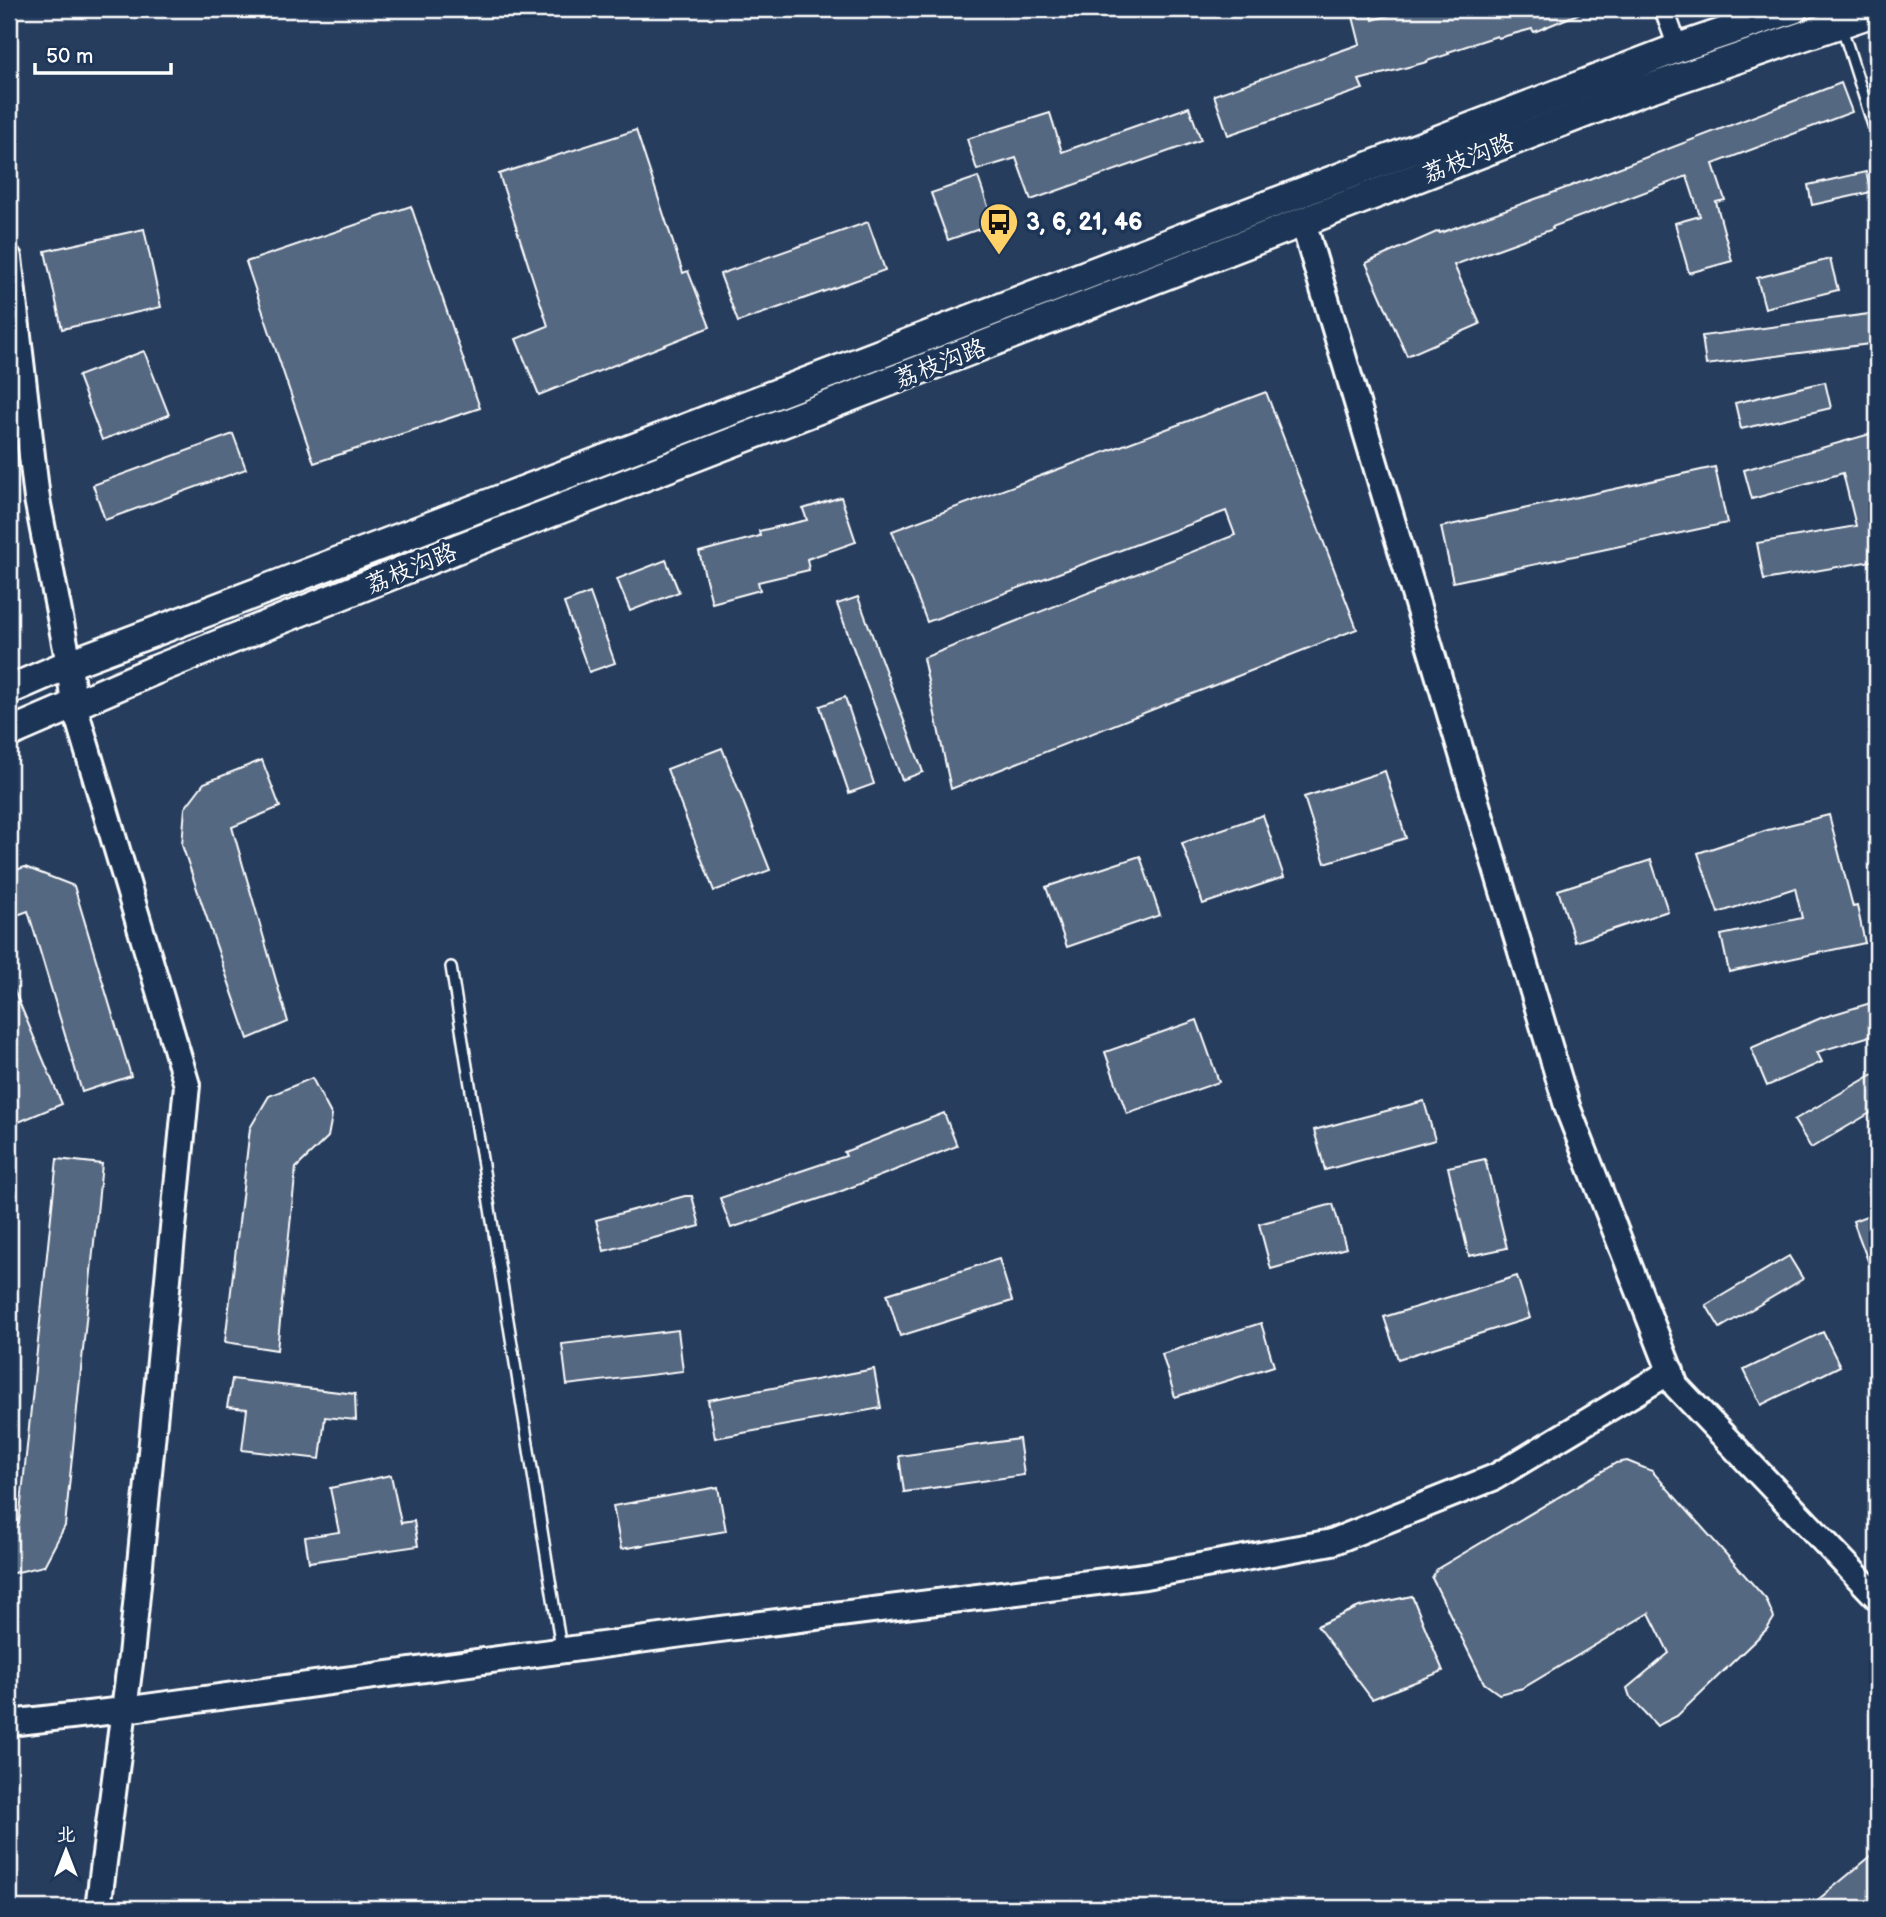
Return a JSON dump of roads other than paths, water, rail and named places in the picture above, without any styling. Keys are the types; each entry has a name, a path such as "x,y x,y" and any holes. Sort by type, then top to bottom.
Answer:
{"main road":[{"name":"荔枝沟路","path":"9,690 69,664 1678,48 1793,9"},
{"name":"荔枝沟路","path":"9,733 155,670 459,548 1639,92 1877,11"}],"street":[{"path":"1664,9 1678,48"},
{"path":"1303,222 1568,1109 1676,1386 1877,1597"},
{"path":"9,258 37,499 69,664 74,705 187,1085 132,1642 98,1908"},
{"path":"9,1723 1144,1576 1332,1542 1495,1477 1671,1371"}],"lane":[{"path":"1840,23 1877,138"},
{"path":"451,967 562,1650"}],"place":[{"name":"3, 6, 21, 46","path":"999,256"}]}
